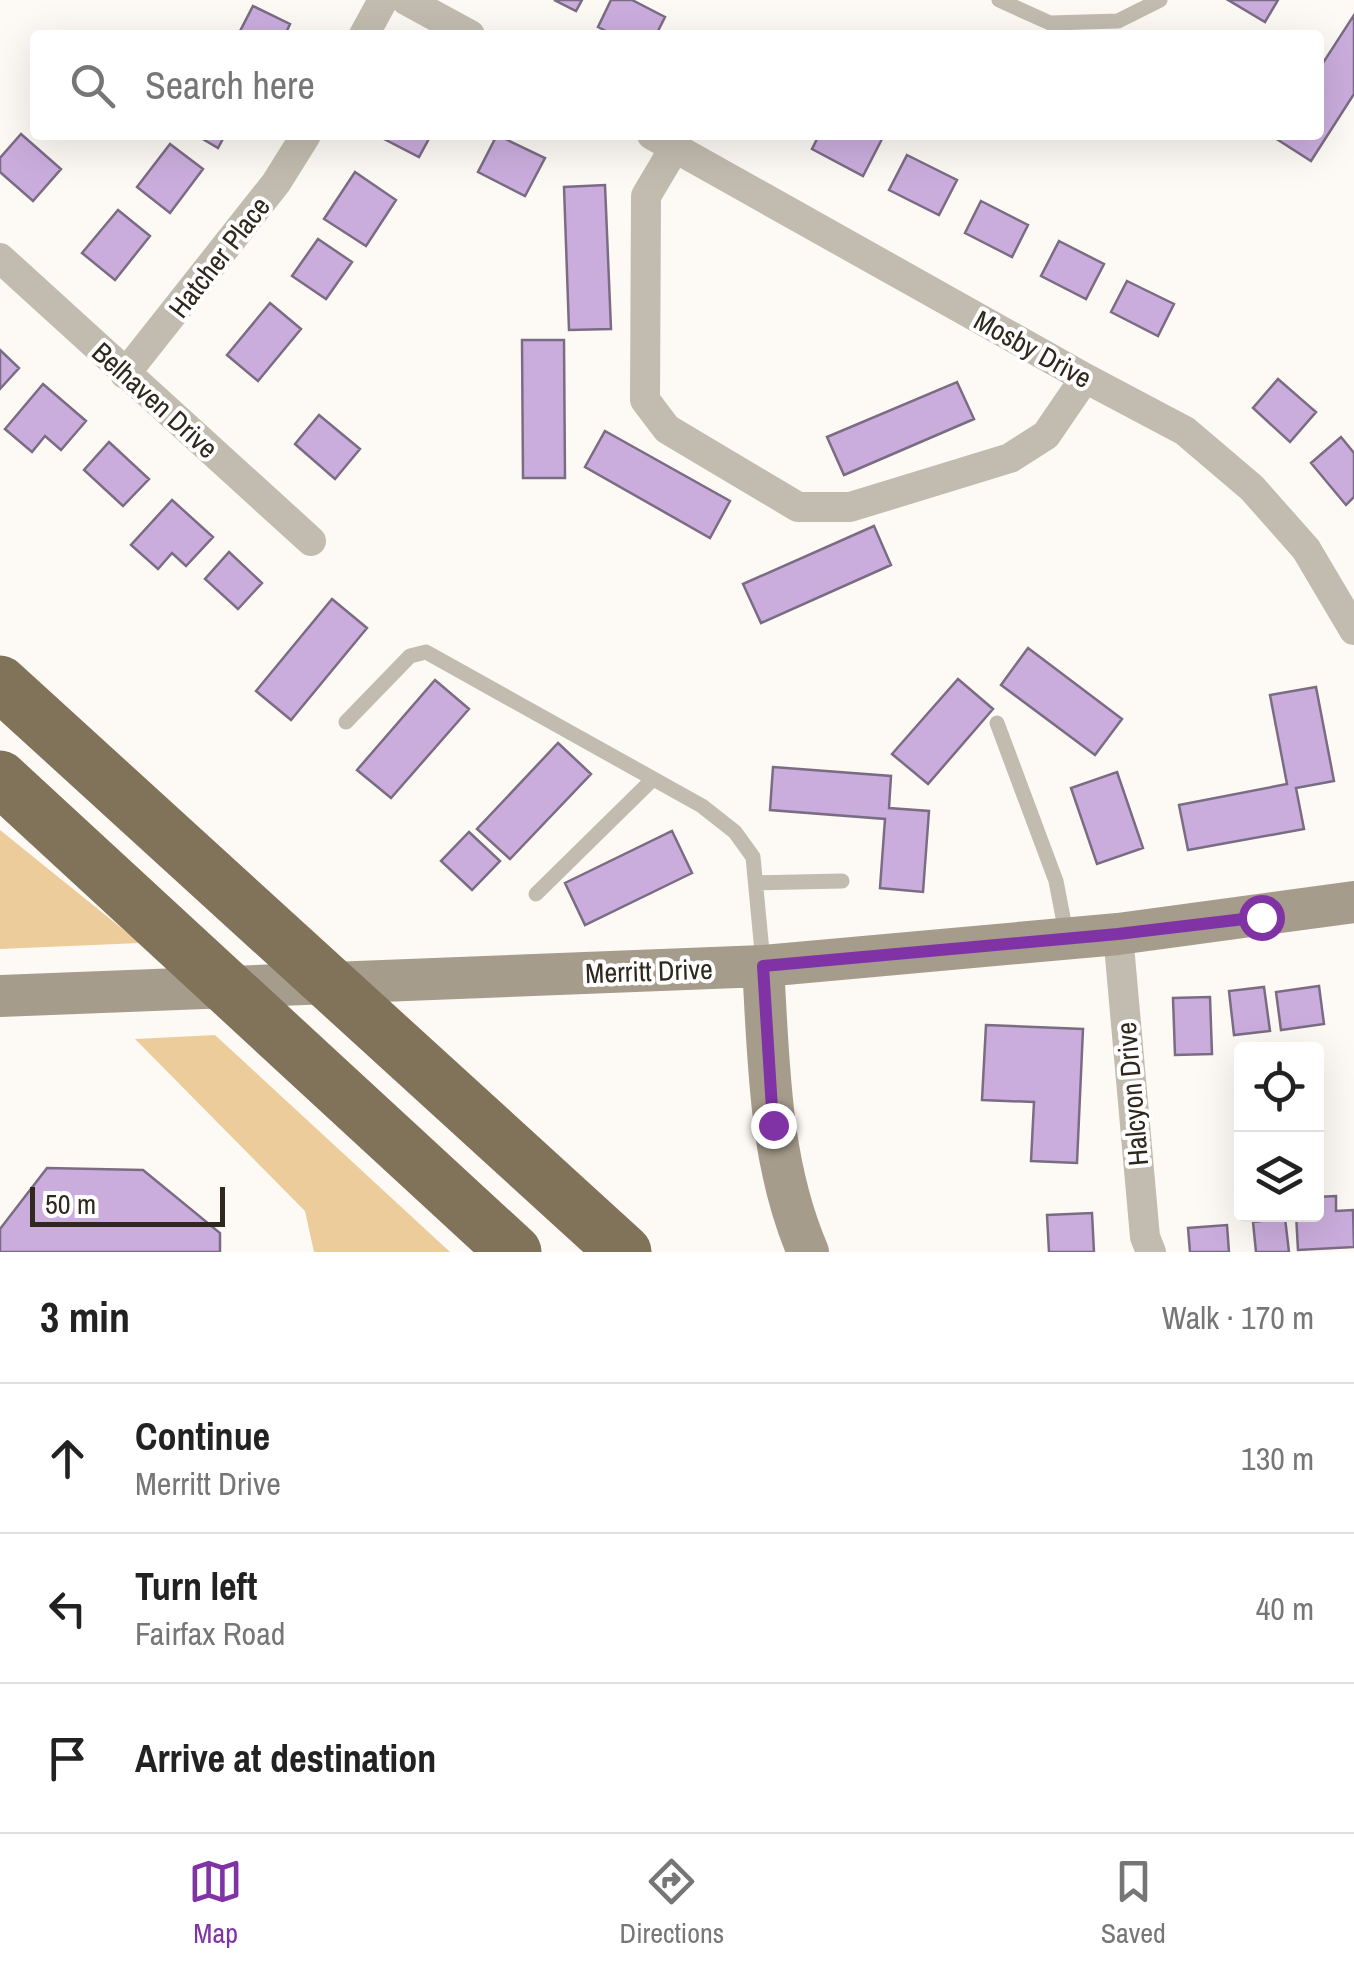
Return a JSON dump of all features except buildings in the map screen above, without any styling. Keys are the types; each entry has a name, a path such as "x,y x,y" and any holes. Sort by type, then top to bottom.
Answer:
{"highway":[{"path":"0,683 624,1252"},
{"path":"0,778 514,1252"}],"main road":[{"name":"Merritt Drive","path":"0,996 763,966 1118,934 1354,902"},
{"path":"763,966 773,1125 790,1208 808,1252"}],"street":[{"path":"367,30 383,0"},
{"path":"406,0 461,30"},
{"name":"Hatcher Place","path":"125,374 254,213 303,140"},
{"path":"664,141 646,196 644,400 667,429 798,507 850,507 1010,458 1046,435 1085,378"},
{"name":"Mosby Drive","path":"664,141 1085,378 1185,430 1252,488 1306,549 1354,630"},
{"name":"Belhaven Drive","path":"0,258 311,540"},
{"name":"Halcyon Drive","path":"1118,934 1144,1237 1151,1252"}],"lane":[{"path":"999,0 1050,23 1118,21 1160,0"},
{"path":"346,722 410,656 426,652 702,806 735,832 753,857 763,966"},
{"path":"996,723 1056,880 1067,938"},
{"path":"536,894 653,778"},
{"path":"756,883 842,881"}],"shaded area":[{"path":"0,830 140,943 0,949"},
{"path":"215,1035 450,1252 314,1252 305,1211 135,1039"}],"route":[{"path":"773,1125 763,966 1261,917"}]}
